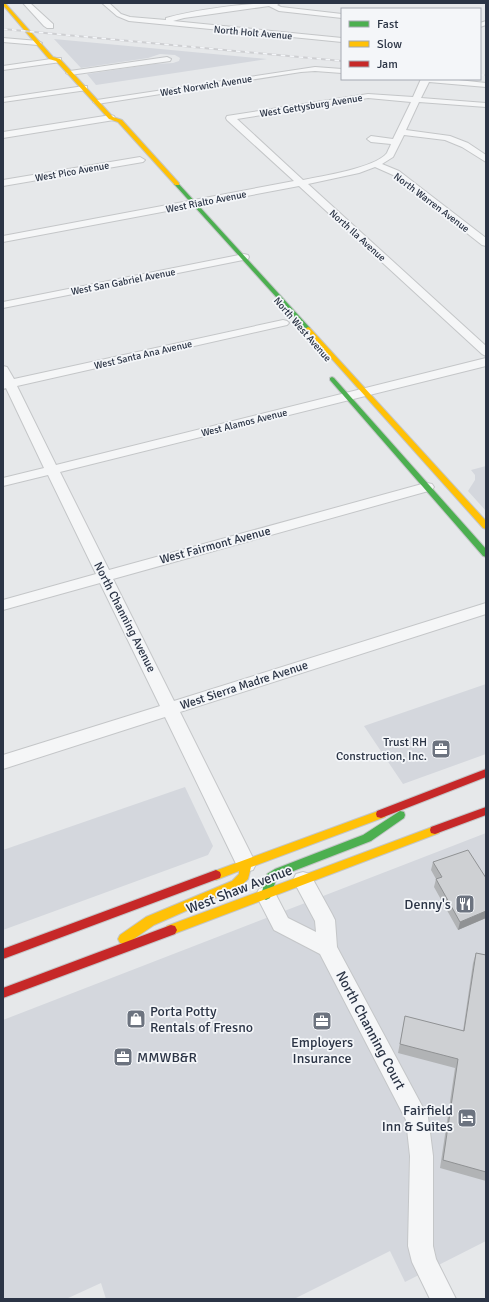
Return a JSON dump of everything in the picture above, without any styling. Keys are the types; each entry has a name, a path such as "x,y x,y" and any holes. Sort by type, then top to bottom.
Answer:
{"main road":[{"name":"North West Avenue","path":"3,3 51,58 58,60 97,102 111,123 120,120 486,526"},
{"name":"North West Avenue","path":"14,3 62,57 58,60"},
{"path":"37,42 41,41 48,47 55,48"},
{"path":"131,149 143,163"},
{"path":"219,250 231,263"},
{"name":"North West Avenue","path":"328,374 486,554"},
{"path":"407,464 418,468 426,474 477,530 486,535"},
{"name":"West Shaw Avenue","path":"3,954 424,798 486,773"},
{"path":"266,895 271,876 367,838 424,798"},
{"name":"West Shaw Avenue","path":"3,993 486,811"},
{"path":"106,954 133,931 151,920 236,884 242,880 247,873 246,864"}],"street":[{"path":"26,3 50,26"},
{"path":"105,3 119,15 128,19 164,24 170,19 183,16 273,3 279,9 341,16"},
{"name":"North Holt Avenue","path":"164,24 341,40"},
{"path":"3,39 37,42"},
{"path":"70,73 167,59"},
{"path":"3,67 58,60"},
{"name":"West Norwich Avenue","path":"97,102 315,69 341,70"},
{"name":"West Rialto Avenue","path":"3,239 301,184 356,171 375,164 390,155 426,80"},
{"path":"436,80 486,85"},
{"path":"3,100 84,88"},
{"name":"West Gettysburg Avenue","path":"230,118 354,97 383,96 486,105"},
{"name":"North Ila Avenue","path":"230,118 486,352"},
{"path":"3,135 111,123"},
{"path":"402,132 447,138 466,145 486,159"},
{"path":"372,139 397,142"},
{"name":"West Pico Avenue","path":"3,183 143,163"},
{"name":"North Warren Avenue","path":"375,164 396,173 486,243"},
{"name":"West San Gabriel Avenue","path":"3,305 231,263 244,258"},
{"name":"West Santa Ana Avenue","path":"5,379 283,323"},
{"name":"West Alamos Avenue","path":"3,482 486,362"},
{"name":"North Channing Avenue","path":"5,379 171,708 246,864"},
{"name":"West Fairmont Avenue","path":"3,604 427,486"},
{"name":"West Sierra Madre Avenue","path":"3,762 486,608"},
{"name":"North Channing Court","path":"303,880 325,920 327,948 417,1117 421,1132 422,1147 420,1213 421,1249 424,1259 443,1299"},
{"path":"266,895 281,924 327,948"}],"shaded area":[{"path":"54,39 267,59 96,85 87,74 154,64 173,63 179,61 180,58 175,55 160,54 148,58 81,68"},
{"path":"486,466 486,511 468,491 475,480 475,475 471,470"},
{"path":"486,684 486,754 403,784 364,726"},
{"path":"185,787 213,846 208,855 3,930 3,850"},
{"path":"486,833 486,1241 405,1282 390,1251 294,1299 106,1299 101,1283 66,1299 3,1299 3,1020"}],"building":[{"name":"Denny's","path":"468,850 486,878 486,911 460,922 436,879 442,877 433,862"},
{"name":"Fairfield Inn & Suites","path":"476,953 486,955 486,1172 443,1160 458,1059 400,1044 405,1016 464,1031"}],"railway":[{"path":"3,29 341,61"},
{"path":"481,75 486,75"}],"traffic: fast":[{"path":"177,184 308,329"},
{"path":"332,379 486,554"},
{"path":"266,895 271,877 279,872 367,838 400,815"}],"traffic: slow":[{"path":"3,3 51,58 58,60 111,118 120,121 177,184"},
{"path":"308,329 486,526"},
{"path":"216,875 381,814"},
{"path":"171,930 435,830"},
{"path":"124,939 150,921 236,884 244,876 246,864"}],"traffic: jam":[{"path":"381,814 486,773"},
{"path":"435,830 486,811"},
{"path":"3,954 216,875"},
{"path":"3,993 171,930"}],"place":[{"name":"Trust RH Construction, Inc.","path":"441,749"},
{"name":"Denny's","path":"465,904"},
{"name":"Porta Potty Rentals of Fresno","path":"136,1019"},
{"name":"Employers Insurance","path":"322,1021"},
{"name":"MMWB&R","path":"123,1057"},
{"name":"Fairfield Inn & Suites","path":"467,1118"}]}
